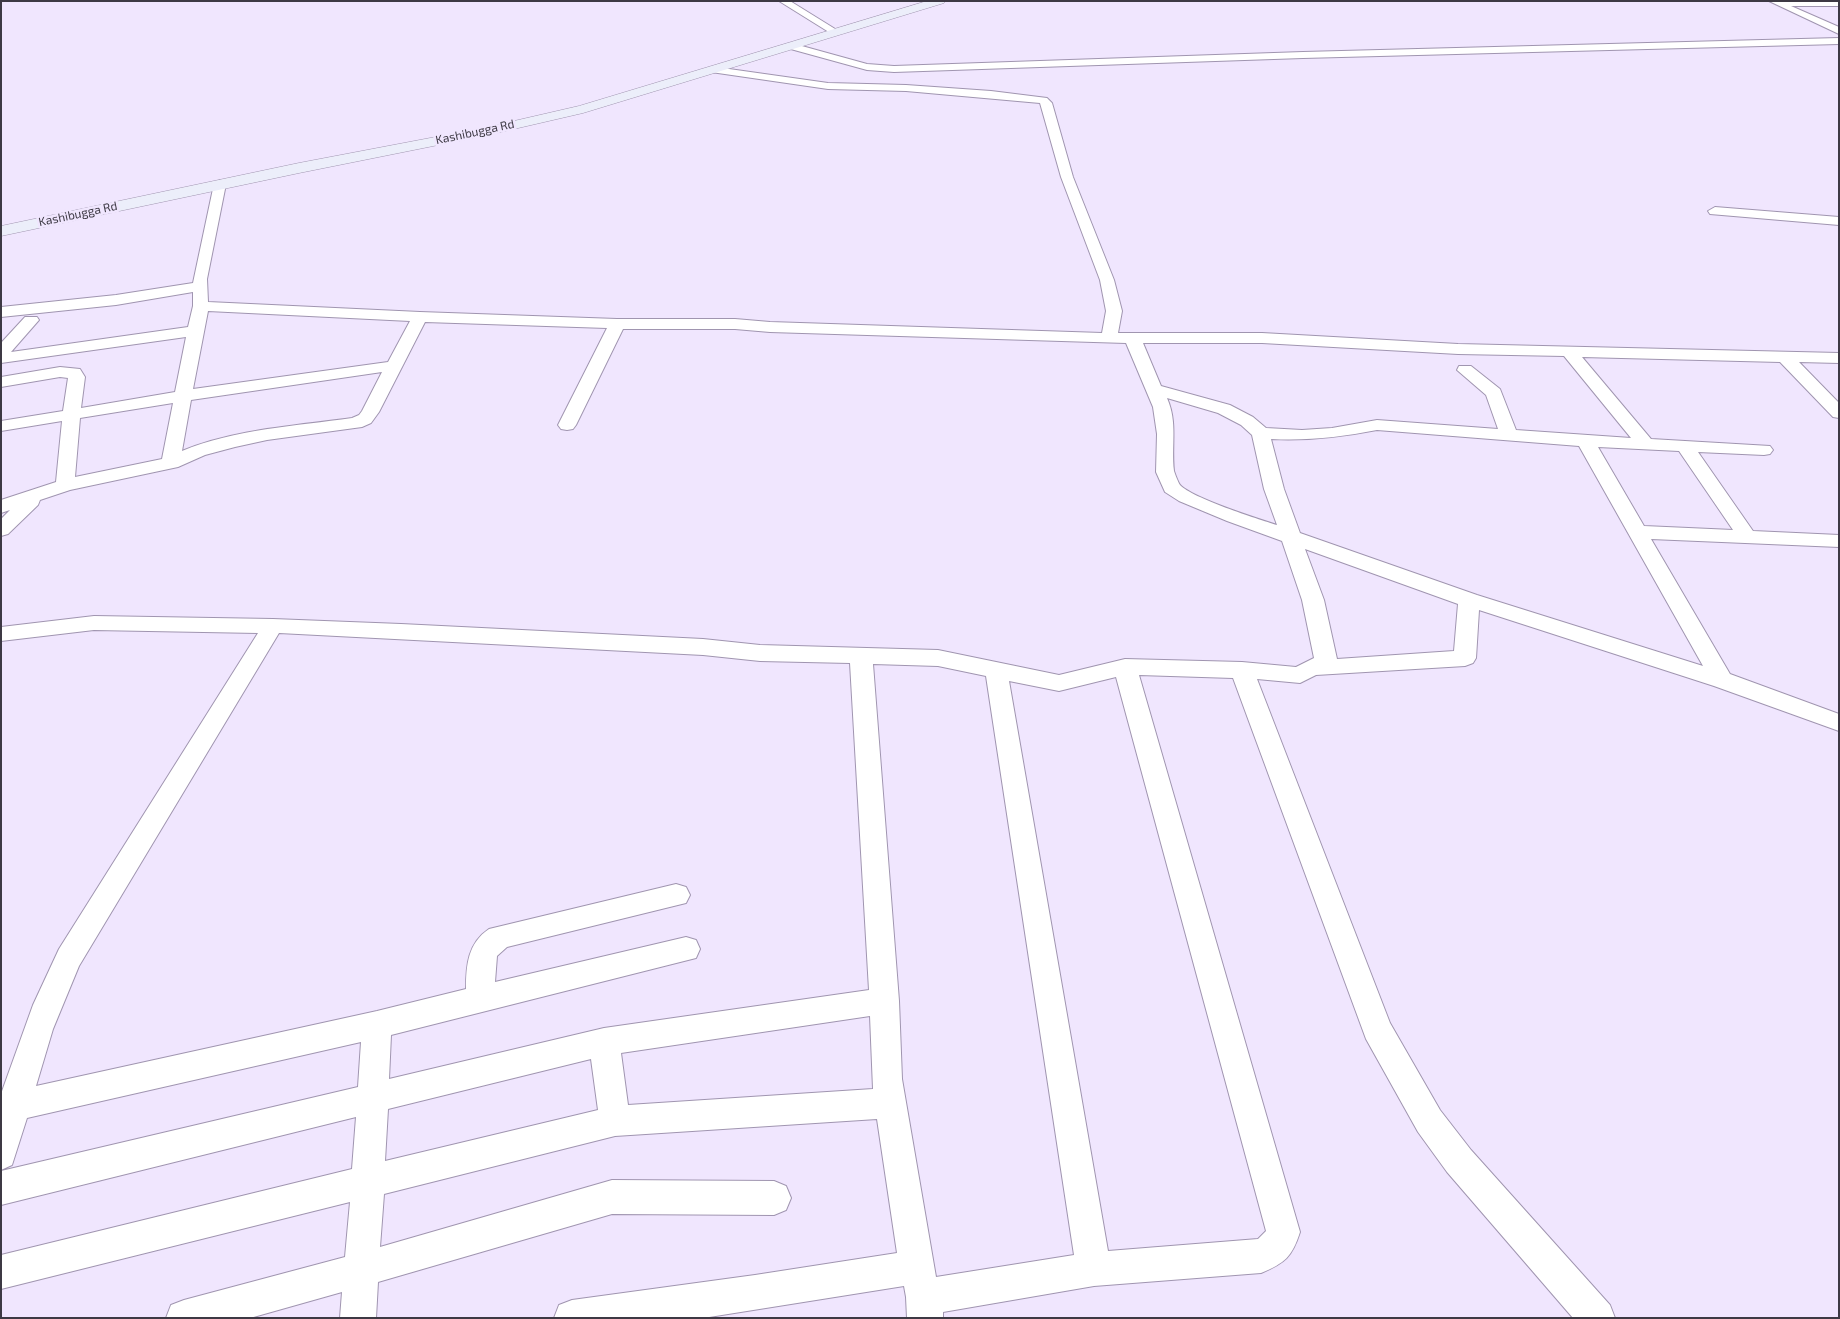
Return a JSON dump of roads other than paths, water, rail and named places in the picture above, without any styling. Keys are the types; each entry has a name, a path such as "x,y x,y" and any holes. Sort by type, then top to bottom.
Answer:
{"main road":[{"name":"Kashibugga Rd","path":"1,231 583,109 940,1"}],"street":[{"path":"783,1 835,32"},
{"path":"1775,2 1839,3"},
{"path":"1775,2 1839,31"},
{"path":"791,46 867,67 894,69 1303,55 1839,41"},
{"path":"801,62 830,58"},
{"path":"744,73 771,67"},
{"path":"715,70 828,86 906,88 1043,100 1046,104 1068,177 1107,280 1114,311 1109,338"},
{"path":"171,463 201,306 200,286 220,184"},
{"path":"1715,211 1839,221"},
{"path":"1,312 116,300 200,286"},
{"path":"201,306 420,317 617,324 735,324 770,327 1109,338 1262,338 1458,349 1838,359"},
{"path":"1,507 64,485 171,463 199,451 233,442 267,434 356,423 365,419 420,317"},
{"path":"1,353 31,320"},
{"path":"567,425 617,324"},
{"path":"1,358 195,331"},
{"path":"1132,337 1162,407 1166,434 1166,472 1172,488 1186,497 1290,538 1469,600 1722,680 1839,723"},
{"path":"79,362 91,346"},
{"path":"1570,353 1646,444"},
{"path":"1785,357 1839,413"},
{"path":"1,426 183,396 393,366"},
{"path":"1465,370 1494,393 1509,435"},
{"path":"1,382 60,372 74,373 77,377 64,485"},
{"path":"1,634 94,623 273,626 703,647 760,653 938,658 1060,683 1125,667 1242,670 1300,675 1326,662 1313,600 1274,489 1260,433 1247,421 1224,409 1154,389"},
{"path":"1260,433 1302,435 1332,433 1377,425 1585,441 1764,450"},
{"path":"1585,441 1722,680"},
{"path":"1685,446 1748,538"},
{"path":"1,530 39,493"},
{"path":"1638,532 1839,541"},
{"path":"1311,668 1465,658 1469,600"},
{"path":"1,1154 8,1108 56,982 68,958 273,626"},
{"path":"861,656 884,1001 887,1079 922,1294"},
{"path":"572,1318 755,1293 922,1294 1094,1269 1261,1256 1280,1243 1283,1232 1125,667"},
{"path":"996,670 1094,1269"},
{"path":"1242,670 1377,1029 1429,1121 1459,1161 1597,1318"},
{"path":"480,998 482,956 486,947 499,937 676,895"},
{"path":"8,1108 377,1025 480,998 686,949"},
{"path":"1,1188 604,1042 884,1001"},
{"path":"358,1318 377,1025"},
{"path":"604,1042 615,1121"},
{"path":"1,1272 615,1121 779,1112 890,1103"},
{"path":"184,1318 360,1270 612,1197 774,1198"}]}
